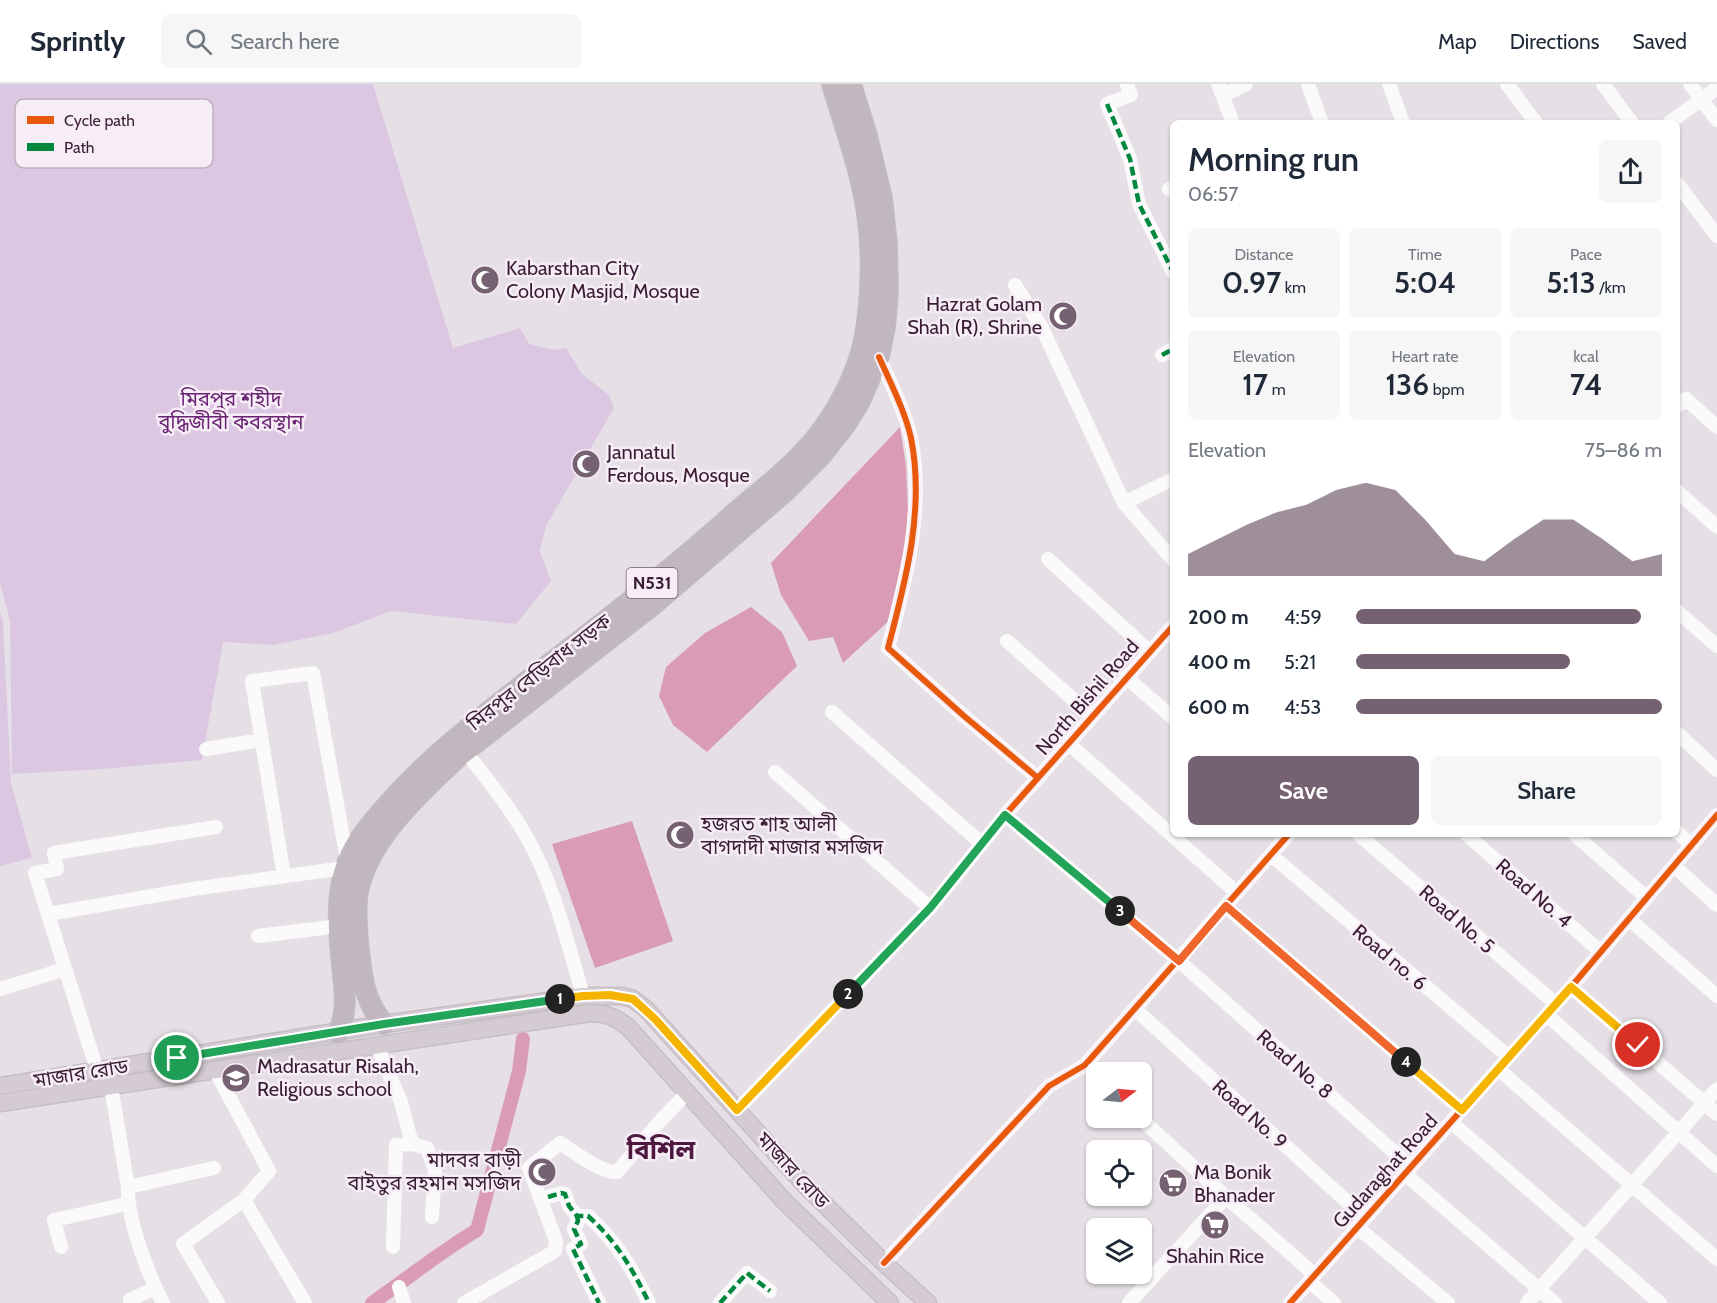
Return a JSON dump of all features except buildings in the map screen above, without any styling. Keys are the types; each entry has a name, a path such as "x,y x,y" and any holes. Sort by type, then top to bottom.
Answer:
{"highway":[{"name":"মিরপুর বেড়িবাধ সড়ক","path":"339,1042 345,1016 339,926 340,882 345,864 433,780 458,750 654,604 755,518 821,456 839,420 862,347 867,324 870,279 869,235 865,202 832,84"},
{"name":"মিরপুর বেড়িবাধ সড়ক","path":"839,420 870,381 879,357 888,294 886,223 876,168 851,84"},
{"name":"মিরপুর বেড়িবাধ সড়ক","path":"370,839 369,858 358,894 357,934 360,965 368,1000 384,1024"},
{"path":"345,1005 368,1000"}],"main road":[{"name":"মাজার রোড","path":"0,1103 216,1072 339,1042 384,1024 583,996 610,995 633,999 645,1009 803,1183 928,1303"},
{"path":"606,1014 610,995"},
{"path":"629,1028 645,1009"},
{"name":"মাজার রোড","path":"0,1086 97,1070 339,1042 382,1045 590,1013 606,1014 629,1028 785,1202 890,1303"},
{"path":"382,1045 384,1024"},
{"path":"97,1070 106,1088"},
{"path":"720,1130 737,1110"},
{"path":"785,1202 803,1183"}],"street":[{"path":"1127,84 1131,96 1107,104 1130,159 1139,204 1170,266"},
{"path":"1232,120 1221,89 1245,84"},
{"path":"1308,84 1321,120"},
{"path":"1389,84 1402,120"},
{"path":"1507,84 1534,120"},
{"path":"1603,84 1630,120"},
{"path":"1690,84 1717,120"},
{"path":"1673,120 1717,88"},
{"path":"1680,187 1717,237"},
{"path":"1015,285 1042,328 1124,503 1170,557"},
{"path":"879,357 911,436 916,471 913,528 905,585 888,648 1038,778"},
{"path":"1680,404 1686,399 1717,427"},
{"path":"1124,503 1170,480"},
{"path":"1680,494 1717,527"},
{"path":"1048,559 1149,651"},
{"path":"1680,614 1717,646"},
{"name":"North Bishil Road","path":"737,1110 930,908 1005,815 1170,630"},
{"path":"1007,641 1092,716"},
{"path":"48,914 122,900 284,876 345,864 313,673 252,681 284,876"},
{"path":"1126,677 1170,715"},
{"path":"832,712 982,844"},
{"path":"1680,736 1717,770"},
{"path":"206,748 262,740"},
{"path":"1068,743 1170,834"},
{"path":"458,750 507,806 528,839 542,868 583,996"},
{"path":"775,772 930,908"},
{"name":"Road No. 8","path":"1005,815 1179,961 1555,1303"},
{"name":"Gudaraghat Road","path":"1290,1303 1571,987 1717,815"},
{"path":"97,1070 35,873 57,869 54,853 216,827"},
{"path":"1680,835 1692,845"},
{"path":"1174,837 1237,893"},
{"path":"884,1263 1049,1086 1085,1065 1287,837"},
{"name":"Road No. 5","path":"1361,837 1551,1009 1717,1166"},
{"name":"Road No. 4","path":"1469,837 1601,952"},
{"path":"1577,837 1647,898"},
{"name":"Road no. 6","path":"1271,855 1509,1057"},
{"path":"1674,866 1717,904"},
{"path":"1226,906 1462,1110"},
{"path":"1629,919 1717,996"},
{"path":"258,936 339,926"},
{"path":"0,989 65,969"},
{"path":"1571,987 1717,1114"},
{"name":"Road No. 9","path":"1135,1009 1448,1303"},
{"path":"382,1045 412,1144"},
{"path":"1498,1069 1717,1259"},
{"path":"216,1072 268,1171 244,1200 183,1244 218,1303"},
{"path":"106,1088 128,1187 128,1204 155,1288 163,1303"},
{"path":"1527,1303 1717,1089"},
{"path":"464,1303 555,1251 556,1241 529,1168 560,1143 604,1170 617,1172 687,1093"},
{"path":"1451,1122 1660,1303"},
{"path":"1151,1128 1312,1278 1334,1303"},
{"path":"393,1247 396,1145 412,1144 427,1148 435,1169 432,1217"},
{"path":"128,1187 213,1168"},
{"path":"549,1197 565,1194 569,1206 577,1216 578,1221 574,1229 581,1244 573,1249 599,1303"},
{"path":"1129,1303 1226,1197"},
{"path":"244,1200 305,1303"},
{"path":"61,1247 54,1220 128,1204"},
{"path":"577,1216 588,1216 615,1243 635,1274 649,1303"},
{"path":"720,1303 747,1273 770,1291"},
{"path":"399,1287 404,1303"},
{"path":"130,1300 155,1288"}],"green space":[{"name":"মিরপুর শহীদ বুদ্ধিজীবী কবরস্থান","path":"0,84 373,84 453,348 520,328 529,344 553,350 566,348 582,374 609,395 614,408 546,526 540,551 551,581 516,624 391,611 333,633 274,645 223,642 202,760 12,774 10,621 0,583"},
{"path":"0,612 3,623 11,783 32,858 0,866"}],"shaded area":[{"path":"900,427 906,466 908,508 905,556 892,618 843,663 833,637 809,641 781,595 771,563"},
{"path":"751,607 782,632 797,666 707,752 673,725 659,696 666,667 705,633"},
{"path":"632,821 673,941 595,968 552,844"}],"waterway":[{"path":"372,1303 477,1230 519,1071 523,1039"}],"marked path":[{"path":"1107,104 1130,159 1139,204 1170,266"},
{"path":"1162,355 1170,351"},
{"path":"548,1197 565,1194 569,1206 577,1216 588,1216 598,1226 623,1256 649,1303"},
{"path":"577,1216 578,1221 574,1229 581,1244 573,1249 599,1303"},
{"path":"720,1303 747,1273 770,1291"}],"cycle path":[{"path":"879,357 897,397 911,438 916,491 912,544 888,648 1038,778"},
{"path":"737,1110 930,908 1005,815 1170,629"},
{"path":"1290,1303 1571,987 1717,815"},
{"path":"884,1263 1049,1086 1085,1065 1286,837"}],"place":[{"name":"Kabarsthan City Colony Masjid, Mosque","path":"485,280"},
{"name":"Hazrat Golam Shah (R), Shrine","path":"1063,316"},
{"name":"Jannatul Ferdous, Mosque","path":"586,464"},
{"name":"হজরত শাহ আলী বাগদাদী মাজার মসজিদ","path":"680,835"},
{"name":"Madrasatur Risalah, Religious school","path":"236,1078"},
{"name":"মাদবর বাড়ী বাইতুর রহমান মসজিদ","path":"542,1172"},
{"name":"Ma Bonik Bhanader","path":"1173,1183"},
{"name":"Shahin Rice","path":"1215,1225"}],"district":[{"name":"বিশিল","path":"661,1150"}],"route":[{"path":"177,1058 384,1024 583,996 622,996 640,1004 737,1110 930,908 1005,815 1179,961 1226,906 1462,1110 1571,987 1638,1045"}]}
